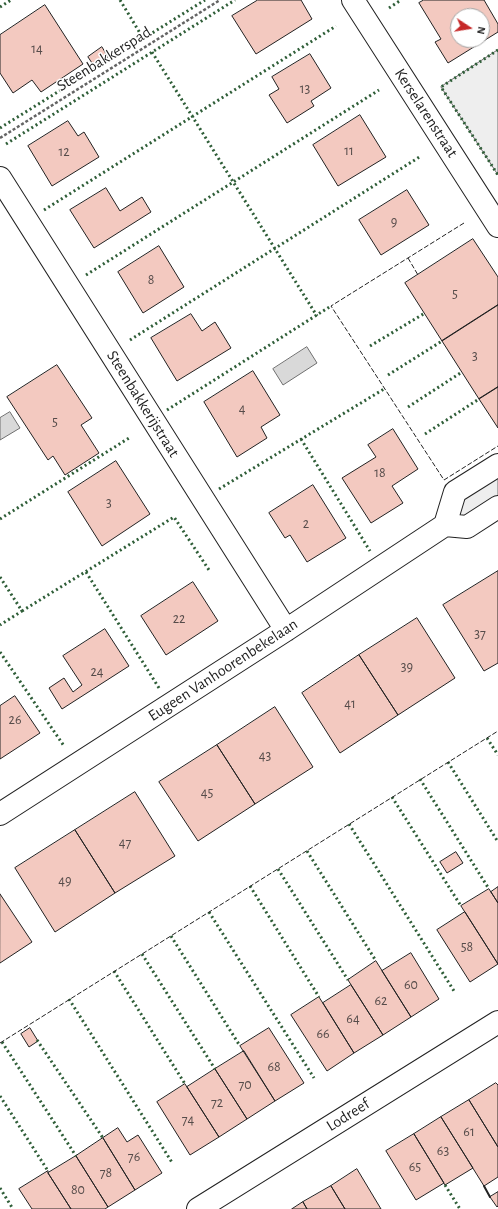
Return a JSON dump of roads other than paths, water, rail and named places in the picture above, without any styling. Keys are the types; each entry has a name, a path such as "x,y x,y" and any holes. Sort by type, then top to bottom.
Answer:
{"street":[{"name":"Kerselarenstraat","path":"353,0 498,226"},
{"name":"Steenbakkerijstraat","path":"0,178 286,630"},
{"path":"498,465 455,492 445,525 467,527 498,507"},
{"name":"Eugeen Vanhoorenbekelaan","path":"0,814 286,630 445,525"},
{"name":"Lodreef","path":"198,1209 498,1022"}]}
